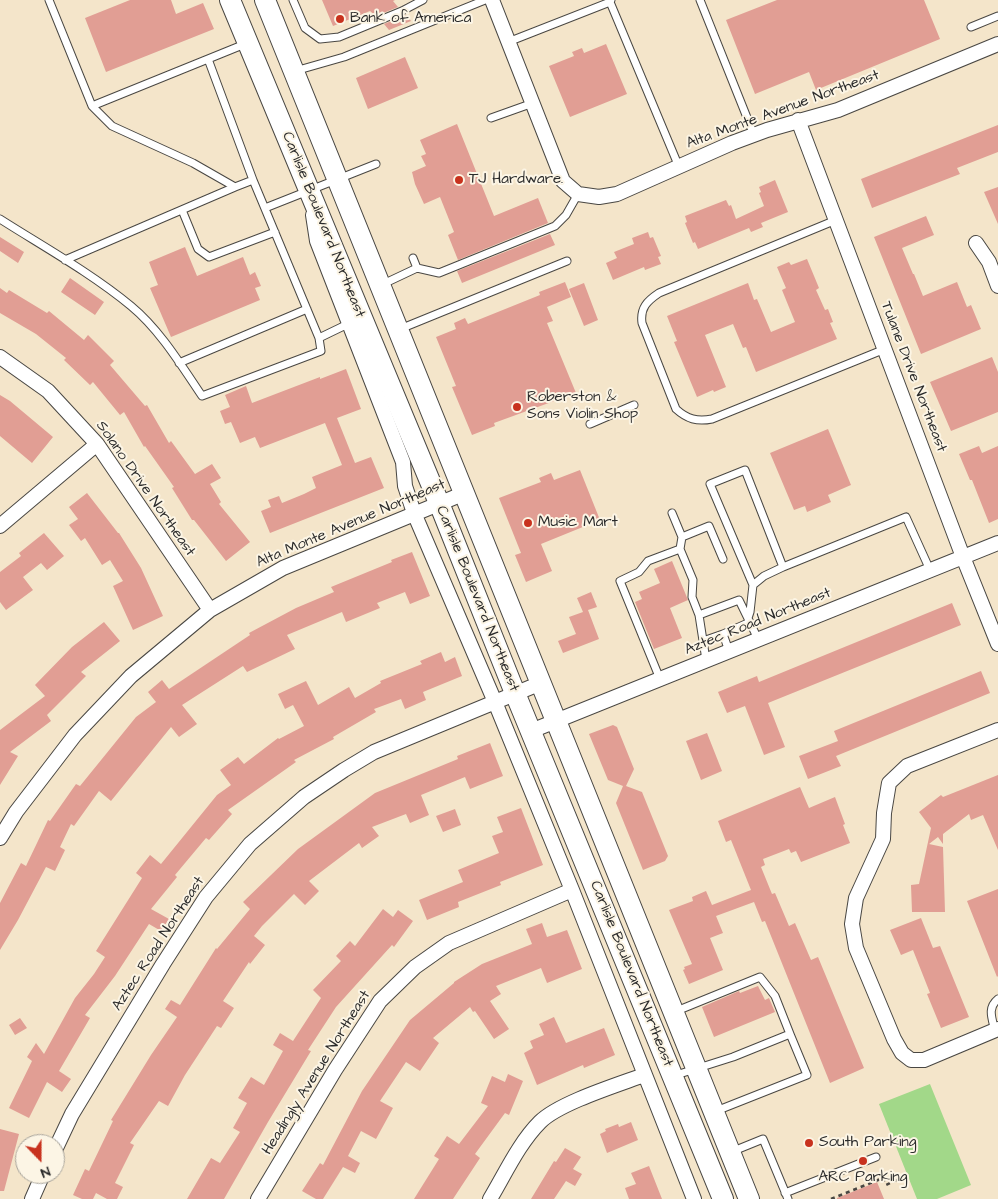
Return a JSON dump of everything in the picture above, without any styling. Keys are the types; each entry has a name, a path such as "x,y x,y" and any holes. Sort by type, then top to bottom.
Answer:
{"main road":[{"name":"Carlisle Boulevard Northeast","path":"230,0 309,190 356,321 438,503 723,1199"},
{"name":"Carlisle Boulevard Northeast","path":"265,0 748,1199"}],"street":[{"path":"492,0 563,180 578,194"},
{"name":"Alta Monte Avenue Northeast","path":"578,194 599,197 616,194 754,135 798,120 838,110 998,44"},
{"name":"Tulane Drive Northeast","path":"798,120 963,557 998,644"},
{"path":"976,243 989,262 998,286"},
{"path":"356,321 403,462 405,486 414,513 495,702 572,890 694,1199"},
{"name":"Solano Drive Northeast","path":"0,357 48,391 97,444 210,610"},
{"path":"0,526 97,444"},
{"name":"Alta Monte Avenue Northeast","path":"0,838 16,812 75,735 131,676 210,610 283,568 465,493"},
{"name":"Aztec Road Northeast","path":"531,732 556,720 998,543"},
{"name":"Aztec Road Northeast","path":"63,1134 72,1114 206,897 250,844 304,797 374,752 541,683"},
{"path":"996,1030 924,1060 911,1060 902,1053 894,1039 856,948 852,924 856,898 883,839 884,813 889,783 907,766 998,730"},
{"name":"Headingly Avenue Northeast","path":"258,1199 335,1070 380,1001 415,967 450,943 572,890"},
{"path":"490,1199 528,1136 542,1121 565,1106 644,1075"},
{"path":"32,1199 39,1184"}],"lane":[{"path":"50,0 92,106 112,126 193,163 235,187"},
{"path":"293,0 305,28 320,39 339,37 402,11 423,0"},
{"path":"294,72 344,56 485,0"},
{"path":"700,0 754,135"},
{"path":"508,42 611,1 679,167"},
{"path":"971,27 998,16"},
{"path":"92,106 248,43"},
{"path":"0,219 65,260 132,307 160,336 202,396 321,351 319,338 253,180 208,59"},
{"path":"491,118 533,103"},
{"path":"265,208 376,164"},
{"path":"65,260 253,180"},
{"path":"380,285 417,268 439,273 555,226 566,215 578,194"},
{"path":"182,210 198,249 209,257 275,232"},
{"path":"836,220 659,293 649,299 643,308 641,315 642,323 676,409 683,416 693,420 704,421 712,419 885,349"},
{"path":"413,258 417,268"},
{"path":"398,329 567,261"},
{"path":"179,363 307,309"},
{"path":"319,338 356,321"},
{"path":"590,424 634,406"},
{"path":"749,620 753,585 710,484 745,470 783,567"},
{"path":"672,513 682,537 680,549 693,580 692,597 699,616 706,660"},
{"path":"753,585 764,576 783,567 906,517 930,570"},
{"path":"682,537 710,526 723,559"},
{"path":"660,679 620,582 639,572 648,562 680,549"},
{"path":"699,616 738,600 758,639"},
{"path":"703,640 723,634 749,620"},
{"path":"723,634 729,651"},
{"path":"674,1012 760,977 775,996 807,1075 714,1112"},
{"path":"996,1030 991,1009 998,999"},
{"path":"673,1076 733,1057 790,1034"},
{"path":"730,1152 763,1139 787,1196 876,1157"}],"path":[{"path":"831,1199 883,1178 886,1184 901,1178"}],"green space":[{"path":"930,1084 971,1185 937,1199 917,1199 879,1104"}],"building":[{"path":"130,0 171,0 176,14 203,3 214,29 106,72 85,18"},
{"name":"Bank of America","path":"322,0 395,0 393,1 398,7 376,16 370,11 333,26"},
{"path":"777,0 924,0 940,39 816,90 809,72 755,94 726,20"},
{"path":"406,15 411,21 389,30 384,24"},
{"path":"606,44 627,94 570,117 549,66 574,56 572,52 582,48 584,53"},
{"path":"405,57 418,88 368,109 356,78"},
{"path":"457,124 494,216 538,198 548,223 458,260 448,235 454,232 440,197 424,204 412,172 426,166 421,156 426,154 420,140"},
{"path":"998,125 998,152 957,168 960,174 872,208 861,179"},
{"path":"775,180 788,212 761,223 763,227 751,232 749,228 698,249 695,242 693,243 685,223 687,222 685,216 726,200 729,206 731,205 736,219 764,206 759,193 761,192 759,187"},
{"path":"998,187 998,224 984,192"},
{"path":"926,216 934,235 902,248 923,296 957,282 967,307 971,305 981,329 921,354 874,237"},
{"path":"648,232 650,238 653,237 661,256 658,257 661,264 645,270 644,267 613,280 606,263 617,258 614,252 634,244 632,238"},
{"path":"550,234 555,245 462,283 457,271"},
{"path":"0,237 24,252 18,263 0,251"},
{"path":"185,247 197,276 243,257 250,275 255,272 261,286 255,288 260,300 171,337 150,288 158,285 149,262"},
{"path":"807,259 819,288 816,290 825,310 828,309 833,322 830,323 837,339 756,372 746,347 743,348 733,324 705,335 726,387 697,397 674,342 677,341 667,316 748,283 754,300 757,299 771,332 795,322 782,290 786,288 777,267 789,262 791,265"},
{"path":"70,278 104,302 95,315 61,292"},
{"path":"565,282 571,297 547,307 553,321 547,323 576,393 494,423 495,426 472,435 452,387 456,386 436,337 456,329 454,323 465,318 468,324 540,295 539,292"},
{"path":"584,283 598,320 584,326 569,289"},
{"path":"0,288 7,293 9,290 47,313 49,311 84,340 88,335 114,361 110,365 145,406 147,405 169,443 171,441 195,474 212,464 221,478 210,484 221,502 219,504 250,542 226,561 194,520 192,520 172,488 174,487 144,447 124,412 120,415 93,382 90,385 64,360 66,358 36,334 0,313"},
{"path":"992,357 998,372 998,412 951,431 930,382"},
{"path":"346,369 361,409 337,418 355,463 371,457 384,488 270,533 261,511 271,507 268,500 279,496 282,503 304,494 316,488 312,477 342,465 325,423 260,448 255,437 240,443 231,422 225,424 220,411 230,407 225,395 246,386 252,403"},
{"path":"0,395 10,401 53,437 32,463 0,436"},
{"path":"828,429 851,485 828,495 831,502 807,512 805,506 794,510 770,453"},
{"path":"979,446 982,453 998,446 998,519 989,523 972,480 970,480 959,454"},
{"path":"580,470 600,520 541,544 552,571 526,582 515,555 521,553 499,498 541,482 539,478 551,473 554,480"},
{"path":"87,493 119,533 141,568 163,616 133,630 113,586 123,581 110,560 102,565 85,538 81,541 69,525 78,519 69,507"},
{"path":"44,533 64,556 47,570 41,563 23,577 33,590 6,610 0,602 0,572 21,556 19,553"},
{"path":"412,552 430,596 410,604 405,592 377,603 380,608 346,622 342,612 287,635 295,649 247,672 243,666 182,705 197,724 179,737 171,727 111,801 99,791 74,826 71,824 60,847 65,850 55,871 46,867 0,950 0,903 21,863 26,866 48,820 50,821 76,784 80,786 136,717 156,702 148,692 162,680 169,689 250,635 249,633 296,608 334,592 331,587"},
{"path":"672,561 688,600 670,608 682,638 654,649 635,602 642,599 639,592 660,583 654,569"},
{"path":"591,592 597,607 588,610 599,639 563,653 558,641 576,634 569,617 583,612 577,598"},
{"path":"952,603 961,625 768,703 785,747 764,755 745,706 727,713 718,692 757,676 759,682"},
{"path":"104,622 120,641 81,672 86,676 47,715 51,721 10,752 18,756 0,785 0,730 45,696 35,685 72,647"},
{"path":"441,652 445,662 455,657 462,676 423,692 426,700 405,709 401,699 374,709 376,712 333,737 334,739 294,760 296,762 228,810 232,814 209,840 206,838 175,875 177,877 151,909 169,919 161,931 149,924 115,976 85,1015 90,1018 59,1071 71,1079 62,1092 47,1082 29,1118 9,1108 32,1061 27,1057 36,1043 44,1054 75,998 105,957 96,951 142,878 136,873 150,855 161,864 217,795 231,785 220,770 238,757 244,764 278,738 304,726 293,705 285,709 278,694 306,681 318,705 349,687 355,698 381,683 380,681 422,664 420,661"},
{"path":"981,671 990,693 836,756 841,766 808,779 799,756 838,741 834,731"},
{"path":"613,725 617,727 634,769 626,786 642,792 668,856 665,861 643,870 616,803 623,786 608,780 589,734"},
{"path":"707,733 722,771 701,780 686,741"},
{"path":"490,743 503,776 470,789 465,777 421,795 429,815 410,823 406,814 372,827 379,836 362,848 359,843 309,881 319,891 305,905 294,894 262,926 254,936 265,945 250,964 249,962 223,1001 234,1008 221,1028 217,1026 185,1075 168,1106 159,1101 130,1143 134,1145 115,1183 123,1187 117,1199 107,1199 96,1193 93,1199 82,1199 73,1195 85,1169 89,1171 113,1121 111,1120 177,1017 165,1009 171,1000 180,1005 216,948 250,909 243,902 298,849 375,793 458,759 457,756"},
{"path":"998,775 998,850 983,815 971,820 969,814 943,834 943,844 938,837 929,844 943,847 945,912 912,912 911,885 919,884 931,828 919,812 941,795 943,797"},
{"path":"800,787 809,808 835,797 850,843 801,862 796,851 791,853 789,849 763,859 765,865 761,867 772,894 775,893 789,926 795,923 811,960 818,957 864,1068 830,1083 765,921 762,922 754,902 716,916 723,933 710,938 723,970 689,984 683,970 685,969 684,967 692,964 669,910 693,901 692,897 706,891 712,905 751,890 731,840 726,842 718,821"},
{"path":"521,808 543,865 500,882 501,885 458,902 459,907 427,920 419,900 463,882 458,870 499,853 492,836 503,832 497,817"},
{"path":"455,809 461,825 443,832 436,816"},
{"path":"998,889 998,976 997,977 967,901"},
{"path":"383,909 393,917 398,910 413,921 394,947 392,945 336,1007 308,1050 311,1051 224,1199 187,1199 211,1158 220,1163 240,1132 233,1128 247,1103 238,1098 251,1077 264,1085 283,1051 273,1045 280,1033 293,1041 321,998 313,990 341,961 336,956 350,941 355,946"},
{"path":"921,918 933,948 940,946 969,1017 941,1028 927,994 930,993 913,950 901,955 890,930"},
{"path":"542,923 547,937 567,930 582,969 547,983 541,968 496,986 501,994 490,1001 509,1029 494,1039 475,1011 473,1012 470,1007 433,1038 439,1043 420,1071 406,1062 380,1101 393,1108 376,1139 361,1131 348,1156 360,1163 355,1173 343,1167 323,1199 316,1199 302,1191 320,1163 323,1165 362,1091 410,1020 454,982 482,964 532,944 526,929"},
{"path":"758,986 765,1000 769,998 775,1012 714,1037 702,1007 739,991 740,993"},
{"path":"554,1017 566,1043 604,1028 615,1055 584,1068 583,1065 537,1085 524,1053 533,1048 530,1041 544,1035 539,1024"},
{"path":"20,1018 27,1028 15,1035 9,1025"},
{"path":"508,1074 523,1081 509,1115 505,1113 475,1154 480,1158 453,1199 414,1199 439,1159 434,1156 447,1136 459,1144 488,1106 481,1103 492,1076 505,1082"},
{"path":"631,1122 638,1140 607,1153 600,1134 606,1131 605,1129 618,1124 619,1127"},
{"path":"0,1129 19,1134 15,1134 15,1149 4,1191 0,1191"},
{"path":"565,1148 581,1157 573,1169 582,1174 575,1186 566,1181 554,1199 531,1199 554,1161 556,1162"},
{"path":"649,1166 662,1199 629,1199 625,1188 636,1184 631,1173"},
{"path":"877,1182 884,1199 837,1199 837,1198"}],"place":[{"name":"Bank of America","path":"340,19"},
{"name":"TJ Hardware.","path":"459,180"},
{"name":"Roberston & Sons Violin Shop","path":"517,407"},
{"name":"Music Mart","path":"528,523"},
{"name":"South Parking","path":"809,1143"},
{"name":"ARC Parking","path":"863,1161"}]}
